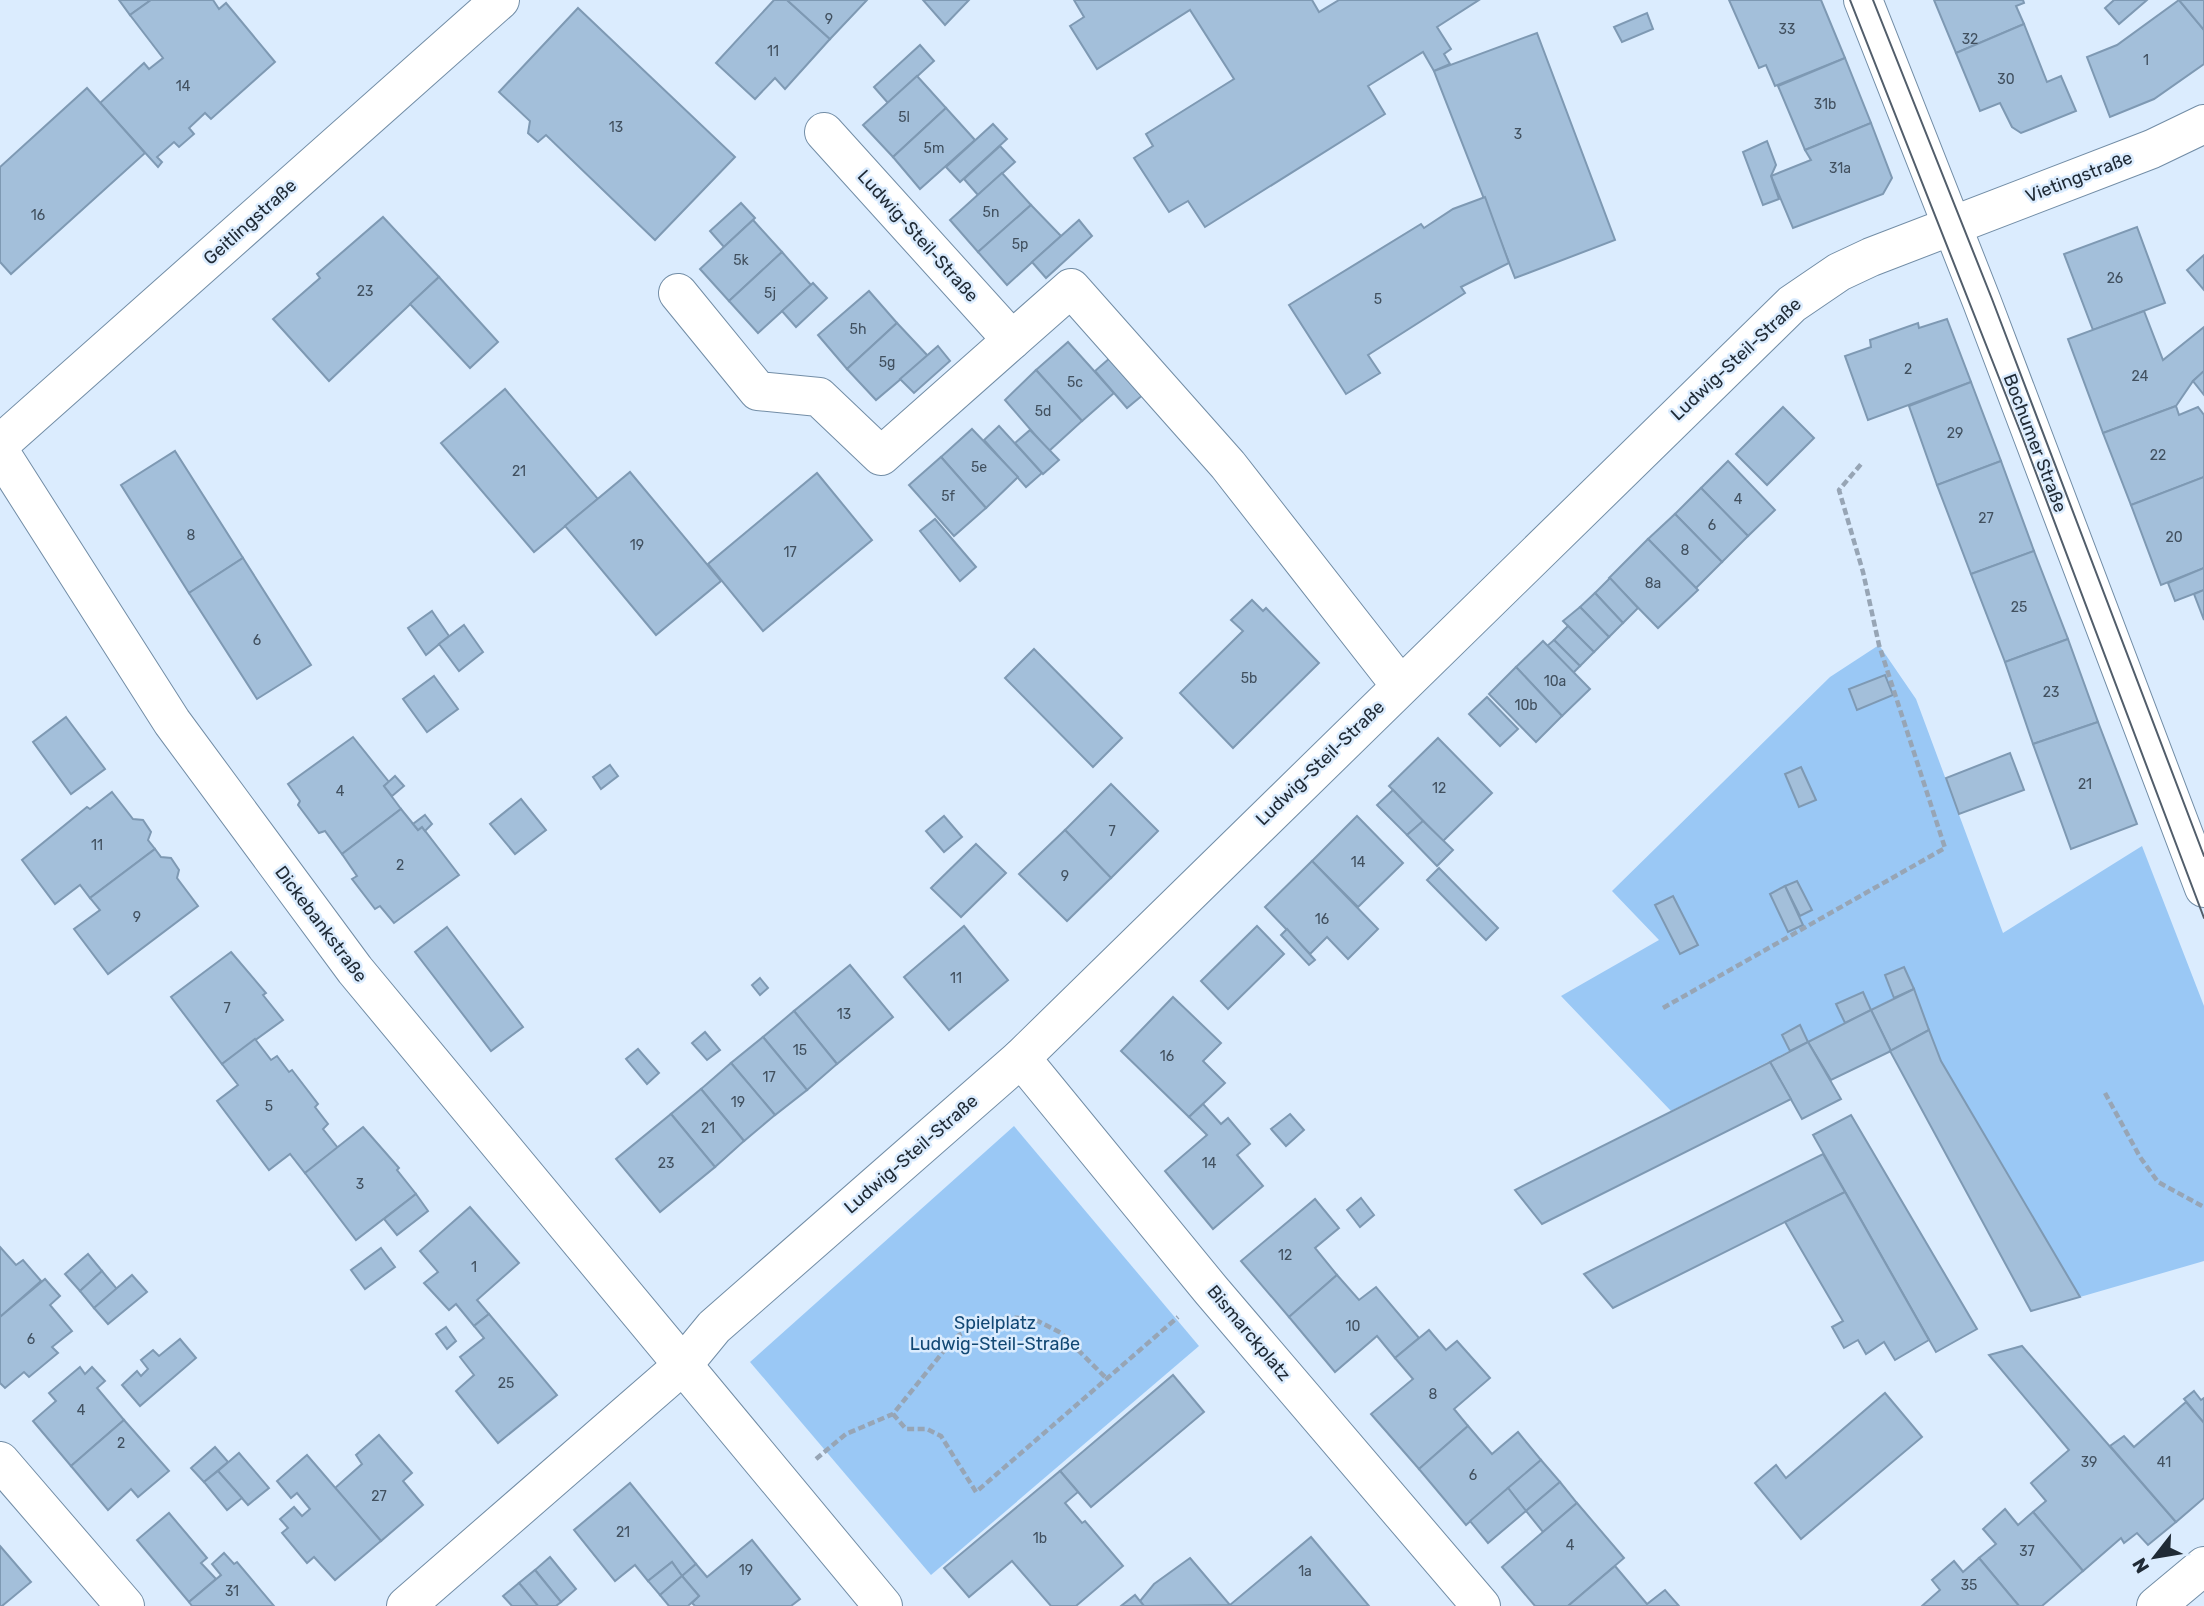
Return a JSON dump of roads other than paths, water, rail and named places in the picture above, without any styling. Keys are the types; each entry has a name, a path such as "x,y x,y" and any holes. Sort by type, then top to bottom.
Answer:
{"street":[{"name":"Geitlingstraße","path":"0,444 500,0"},
{"name":"Bochumer Straße","path":"1863,0 2204,888"},
{"name":"Vietingstraße","path":"1952,227 2152,149 2204,124"},
{"name":"Ludwig-Steil-Straße","path":"824,132 1012,340"},
{"name":"Ludwig-Steil-Straße","path":"406,1606 682,1366 714,1327 1021,1058 1792,304 1839,272 1952,227"},
{"path":"678,293 758,391 819,397 881,456 1071,288 1228,465 1400,685"},
{"name":"Dickebankstraße","path":"0,452 172,722 259,842 355,970 682,1366"},
{"name":"Bismarckplatz","path":"1021,1058 1211,1290 1481,1606"},
{"path":"682,1366 883,1606"},
{"path":"0,1461 125,1606"},
{"path":"2157,1606 2204,1566"}],"tram line":[{"path":"1850,0 2022,436 2204,918"},
{"path":"1873,0 1992,299 2204,856"}],"park label":[{"name":"Spielplatz Ludwig-Steil-Straße","path":"995,1333"}]}
